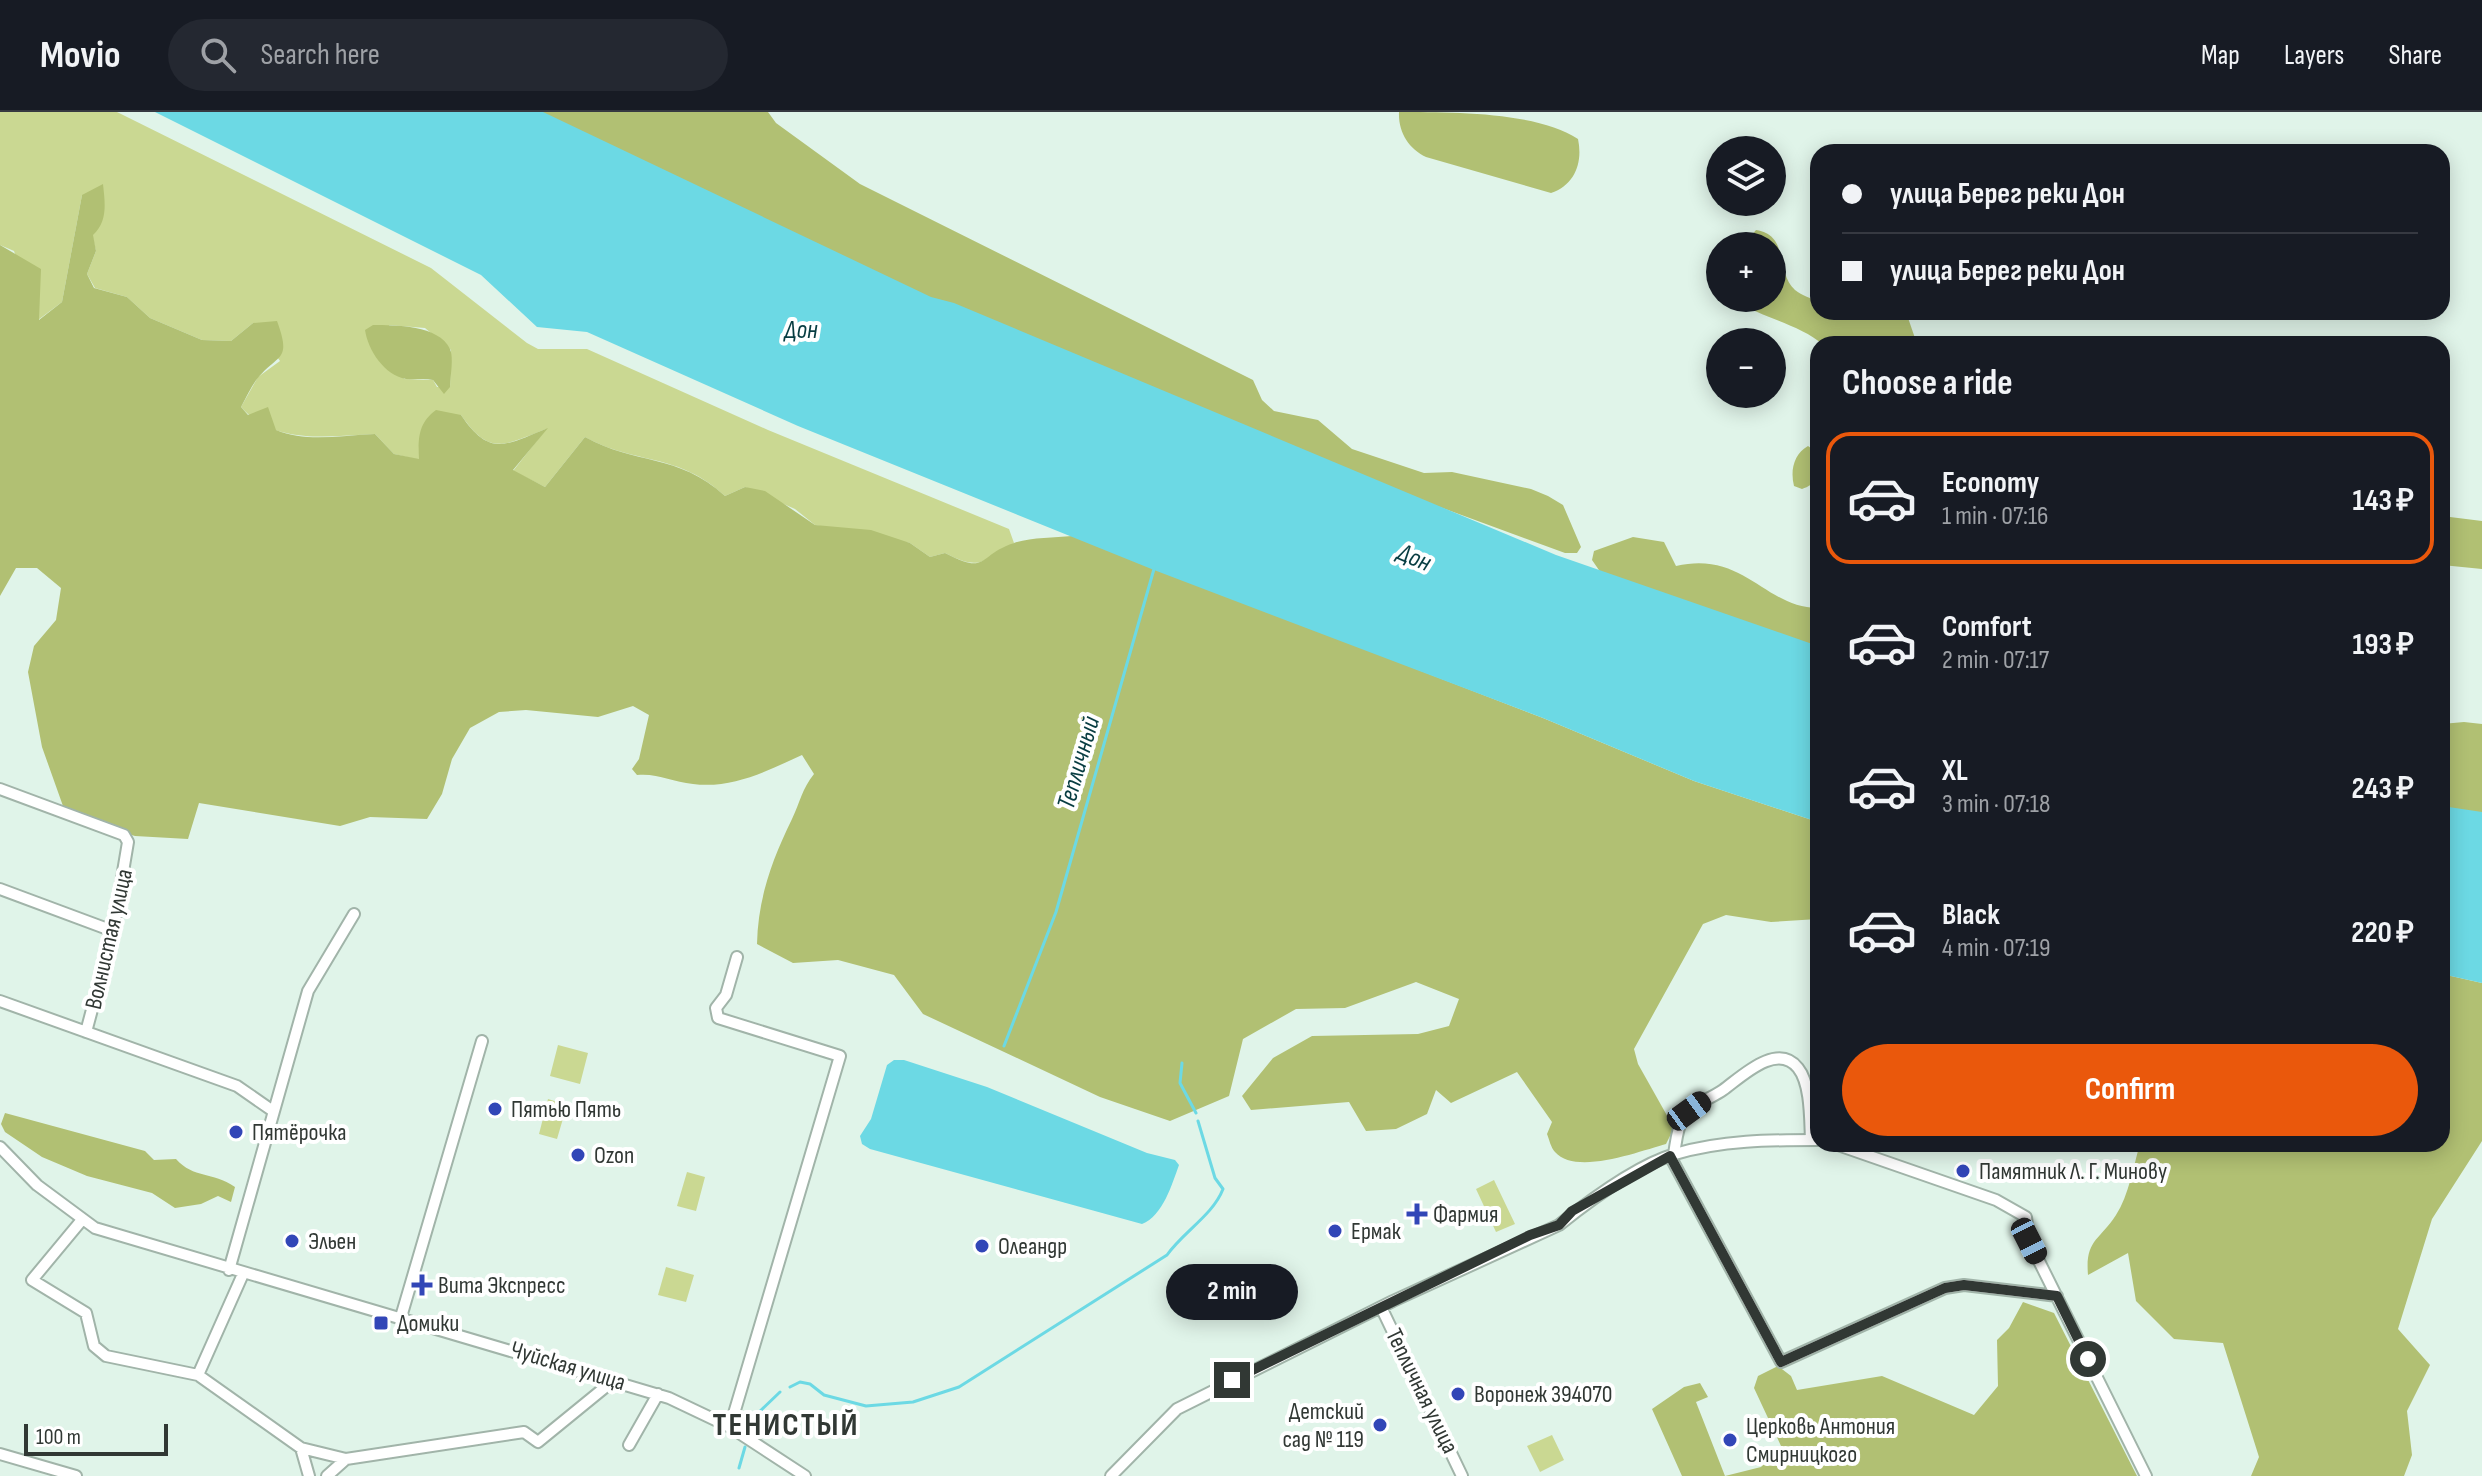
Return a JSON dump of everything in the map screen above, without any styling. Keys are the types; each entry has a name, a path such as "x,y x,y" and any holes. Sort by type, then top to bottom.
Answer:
{"street":[{"name":"Волнистая улица","path":"0,789 124,835 129,853 113,931 86,1032"},
{"path":"0,889 113,931"},
{"path":"229,1270 308,991 354,914"},
{"path":"737,957 726,995 716,1008 718,1018 840,1056 730,1427 805,1476"},
{"path":"0,1001 237,1086 273,1111"},
{"path":"401,1317 482,1041"},
{"path":"1810,1115 1803,1079 1797,1066 1786,1060 1769,1061 1750,1068 1689,1111 1681,1121 1672,1155 1781,1362 1945,1288 1964,1285 2057,1296"},
{"path":"1111,1476 1177,1409 1530,1235 1559,1225 1572,1211 1672,1155 1747,1140 1810,1140"},
{"name":"Чуйская улица","path":"0,1147 37,1185 81,1221 109,1234 614,1380 658,1394 730,1427"},
{"path":"1858,1152 1996,1200 2026,1217 2029,1241 2146,1476"},
{"path":"81,1221 32,1280 86,1313 99,1353 198,1375 301,1448 346,1459 524,1432 538,1442 614,1380"},
{"path":"198,1375 243,1274"},
{"name":"Тепличная улица","path":"1381,1307 1462,1476"},
{"path":"629,1445 658,1394"},
{"path":"301,1448 309,1476"},
{"path":"0,1454 76,1476"},
{"path":"327,1476 346,1459"}],"green space":[{"path":"0,112 117,112 431,268 538,349 587,349 768,430 1009,529 1014,543 981,562 966,562 945,553 930,557 910,543 815,525 795,509 745,487 725,496 690,472 603,446 585,437 545,487 513,471 546,429 499,444 481,437 461,415 419,460 394,454 375,434 322,437 287,433 270,428 241,407 258,377 280,361 253,323 231,341 202,340 150,318 127,297 95,288 87,274 96,251 82,195 62,302 38,320 14,251 0,245","holes":["389,325 425,328 451,350 450,387 437,387 433,380 404,379"]},
{"path":"536,112 768,112 776,123 860,184 1253,380 1262,400 1274,411 1318,420 1352,449 1424,473 1452,472 1531,489 1548,496 1563,505 1581,547 1577,553 1565,553 1358,477 910,290"},
{"path":"1399,112 1493,115 1541,123 1578,139 1578,164 1566,184 1551,193 1426,157 1406,139 1400,126"},
{"path":"103,184 103,218 93,235 96,251 87,274 94,288 127,297 150,318 202,340 231,341 253,323 277,321 283,351 257,379 241,407 248,415 268,407 276,430 312,437 375,434 394,454 419,459 420,432 436,410 461,415 481,438 500,444 548,428 513,470 545,487 585,437 603,446 690,473 725,496 745,487 765,491 815,525 871,530 910,543 930,557 945,553 976,563 1021,541 1072,536 1543,718 1694,781 1810,819 1810,920 1771,922 1726,915 1703,924 1634,1049 1638,1064 1674,1128 1666,1144 1609,1160 1578,1162 1565,1159 1554,1150 1547,1134 1552,1122 1517,1072 1451,1103 1436,1090 1427,1114 1396,1129 1366,1131 1349,1102 1251,1110 1242,1096 1273,1058 1312,1036 1418,1034 1449,1026 1459,999 1416,982 1345,1008 1296,1009 1243,1039 1229,1096 1170,1121 1100,1097 923,1014 894,975 838,960 793,963 757,944 758,927 772,864 814,774 802,755 749,777 722,784 693,784 637,775 632,769 639,759 649,715 633,706 598,717 526,710 499,712 470,728 452,759 442,794 427,819 370,817 340,826 199,803 188,839 135,836 78,819 63,806 42,747 28,672 34,646 56,620 61,588 37,568 16,568 0,596 0,245 41,269 39,320 62,302 82,195"},
{"path":"1786,276 1797,292 1810,298 1810,320 1909,320 1914,336 1811,336 1758,312 1786,312"},
{"path":"373,325 416,328 444,341 450,349 452,362 450,387 444,394 433,380 398,377 384,367 373,353 367,338 365,330"},
{"path":"1810,447 1810,485 1802,489 1794,486 1793,474 1799,453"},
{"path":"2450,517 2482,521 2482,569 2450,566"},
{"path":"1633,537 1664,542 1676,566 1699,563 1737,572 1783,599 1810,607 1810,648 1601,573 1592,560 1594,551"},
{"path":"2450,723 2482,724 2482,817 2450,811"},
{"path":"2450,976 2482,983 2482,1141 2432,1219 2398,1329 2430,1365 2407,1411 2412,1455 2404,1476 2251,1476 2259,1457 2223,1343 2174,1339 2136,1301 2128,1253 2088,1275 2091,1247 2110,1224 2127,1190 2138,1152 2450,1152"},
{"path":"558,1045 588,1053 580,1084 550,1076"},
{"path":"548,1099 567,1105 557,1139 539,1134"},
{"path":"5,1113 145,1151 154,1160 176,1159 190,1170 235,1187 231,1202 218,1196 201,1204 175,1208 152,1193 87,1176 42,1157 5,1132 1,1124"},
{"path":"687,1172 705,1177 696,1211 677,1206"},
{"path":"1494,1180 1515,1224 1496,1232 1476,1189"},
{"path":"666,1267 694,1275 686,1302 658,1295"},
{"path":"2023,1302 2054,1313 2137,1476 1725,1476 1761,1467 1781,1446 1754,1388 1758,1376 1778,1366 1791,1376 1797,1390 1882,1376 1974,1415 1998,1386 1997,1340 2009,1328"},
{"path":"1700,1383 1708,1397 1696,1402 1725,1476 1682,1476 1652,1409 1684,1387"},
{"path":"1552,1435 1564,1460 1540,1472 1527,1446"}],"water":[{"name":"Дон","path":"155,112 543,112 931,297 954,303 1556,555 1810,643 1810,819 1694,781 1543,718 1154,570 798,426 587,332 537,327 481,275"},
{"path":"2450,807 2482,812 2482,983 2450,976"},
{"path":"894,1060 904,1060 987,1087 1147,1153 1175,1160 1179,1165 1166,1199 1156,1214 1142,1224 870,1149 862,1144 860,1136 871,1119 887,1065"}],"waterway":[{"name":"Тепличный","path":"1004,1046 1056,912 1154,569"},
{"path":"1182,1063 1180,1083 1196,1113"},
{"path":"790,1387 800,1382 810,1384 824,1395 866,1406 913,1402 959,1387 1167,1255 1212,1207 1223,1189 1215,1178 1198,1121"},
{"path":"752,1430 757,1414 780,1392"},
{"path":"739,1468 745,1447"}],"place":[{"name":"Пятью Пять","path":"495,1109"},
{"name":"Пятёрочка","path":"236,1132"},
{"name":"Ozon","path":"578,1155"},
{"name":"Памятник Л. Г. Минову","path":"1963,1171"},
{"name":"Фармия","path":"1417,1214"},
{"name":"Ермак","path":"1335,1231"},
{"name":"Эльен","path":"292,1241"},
{"name":"Олеандр","path":"982,1246"},
{"name":"Вита Экспресс","path":"422,1285"},
{"name":"Домики","path":"381,1323"},
{"name":"Воронеж 394070","path":"1458,1394"},
{"name":"Детский сад № 119","path":"1380,1425"},
{"name":"Церковь Антония Смирницкого","path":"1730,1440"}],"district":[{"name":"ТЕНИСТЫЙ","path":"786,1425"}],"route":[{"path":"1232,1380 1530,1235 1559,1225 1572,1211 1670,1156 1781,1362 1945,1288 1964,1285 2040,1297 2057,1296 2088,1359"}]}
